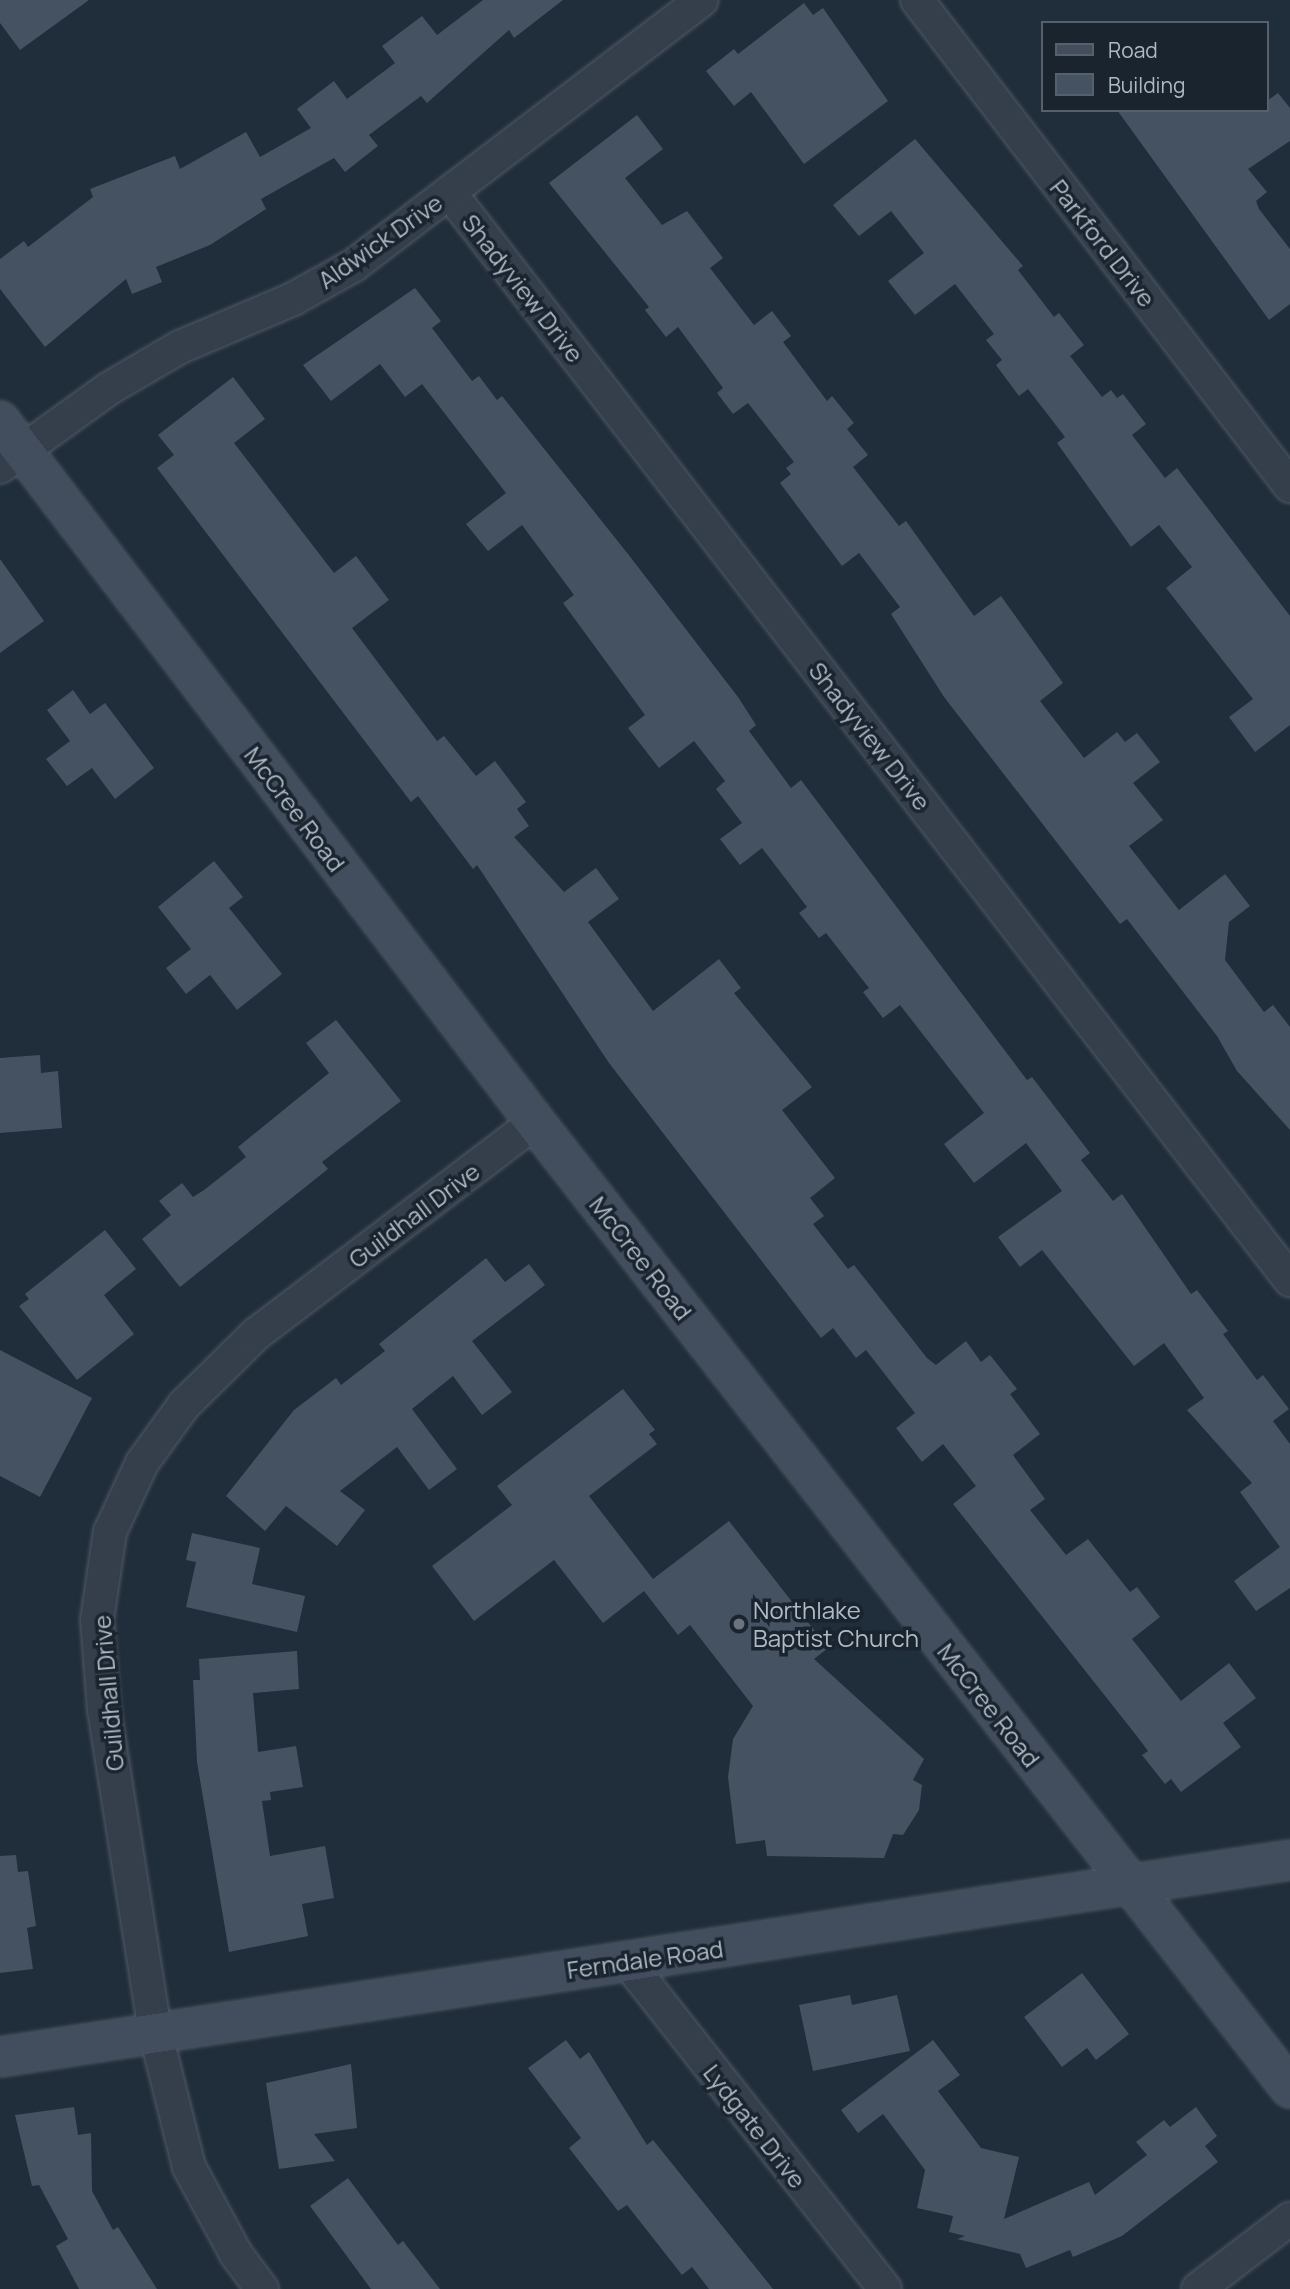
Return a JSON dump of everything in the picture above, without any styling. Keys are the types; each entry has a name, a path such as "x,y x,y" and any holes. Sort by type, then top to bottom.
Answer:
{"street":[{"name":"Aldwick Drive","path":"7,446 180,347 293,299 354,265 702,0"},
{"name":"Parkford Drive","path":"917,0 1290,486"},
{"name":"Shadyview Drive","path":"450,193 1290,1280"},
{"name":"McCree Road","path":"7,446 1290,2088"},
{"name":"Guildhall Drive","path":"262,2289 236,2254 188,2167 155,2031 104,1710 97,1620 110,1532 142,1463 184,1405 256,1334 535,1122"},
{"name":"Ferndale Road","path":"0,2057 155,2031 1290,1860"},
{"name":"Lydgate Drive","path":"627,1961 885,2289"},
{"path":"1198,2289 1290,2219"}],"building":[{"path":"0,0 89,0 20,50 0,23"},
{"path":"483,0 563,0 514,38 509,30 427,103 421,96 369,135 378,146 345,172 334,158 261,199 266,209 210,245 156,267 162,282 132,294 126,279 45,347 0,289 0,259 24,241 28,247 93,197 90,189 175,156 180,169 246,132 260,157 311,128 297,109 334,81 347,99 395,63 382,46 422,16 437,35"},
{"path":"804,3 813,15 823,8 888,101 804,164 751,92 734,106 706,71 734,49 738,54"},
{"path":"1278,93 1290,108 1290,141 1248,169 1267,192 1256,201 1259,209 1290,249 1290,304 1269,320 1118,112 1269,112 1269,100"},
{"path":"637,115 663,149 625,178 662,225 687,211 723,258 710,268 754,325 772,311 791,336 783,342 827,401 832,396 854,423 847,429 868,455 853,467 899,526 906,521 974,616 1001,596 1063,683 1040,701 1084,758 1117,732 1125,742 1137,733 1160,762 1133,783 1163,820 1129,846 1179,910 1225,874 1250,906 1229,922 1225,960 1264,1012 1273,1005 1290,1027 1290,1130 1237,1071 1217,1036 1127,919 1120,924 944,697 891,614 900,607 859,553 842,566 780,483 791,474 786,468 794,462 748,403 733,414 717,393 723,388 678,327 666,337 645,310 649,307 549,183"},
{"path":"915,139 1023,266 1018,270 1054,317 1059,313 1084,345 1070,356 1102,397 1111,390 1117,398 1123,394 1146,424 1132,435 1165,478 1177,468 1290,616 1290,725 1255,752 1229,717 1253,699 1166,588 1192,567 1159,525 1131,547 1057,443 1065,437 1028,389 1019,396 996,365 1002,360 986,340 994,334 955,284 915,315 888,281 924,253 891,211 859,236 833,205"},
{"path":"415,288 441,321 432,328 472,381 479,376 497,400 502,396 628,554 738,697 756,725 749,731 791,788 801,780 1027,1080 1032,1077 1090,1153 1081,1160 1113,1201 1122,1194 1191,1294 1197,1290 1228,1331 1223,1334 1257,1380 1263,1375 1289,1409 1273,1421 1290,1444 1290,1588 1256,1611 1234,1581 1280,1547 1240,1492 1252,1483 1187,1410 1204,1398 1164,1343 1134,1366 1042,1250 1020,1267 998,1237 1062,1191 1026,1143 974,1183 944,1144 984,1113 900,1005 883,1018 863,992 869,988 826,933 819,938 799,913 807,907 762,848 740,865 720,839 742,823 716,789 725,781 694,741 659,768 628,728 645,715 563,603 574,595 522,525 488,551 466,524 506,493 422,384 405,397 380,364 331,401 303,365"},
{"path":"233,377 265,419 234,443 334,573 356,556 389,600 352,628 437,741 444,736 476,776 495,761 526,802 517,809 529,826 514,837 564,892 596,868 619,899 588,922 653,1011 719,959 741,988 734,993 812,1087 782,1110 835,1178 810,1198 824,1216 813,1224 848,1269 854,1265 927,1358 936,1365 966,1341 981,1362 990,1355 1017,1389 1010,1394 1040,1434 1013,1455 1045,1499 1030,1510 1066,1555 1088,1539 1130,1592 1137,1587 1160,1617 1132,1639 1181,1701 1229,1663 1256,1698 1223,1723 1241,1747 1181,1792 1171,1779 1165,1784 1142,1755 1148,1751 1136,1735 953,1504 976,1486 943,1444 922,1462 896,1428 915,1413 866,1350 856,1358 833,1328 821,1338 609,1063 477,865 473,869 418,796 411,802 157,468 174,455 158,435"},
{"path":"0,559 44,621 0,653"},
{"path":"73,690 90,714 105,703 154,768 115,799 92,768 67,786 46,759 70,741 47,710"},
{"path":"214,861 243,897 229,908 282,974 237,1010 210,975 186,994 166,968 191,949 158,907"},
{"path":"336,1020 401,1101 322,1162 328,1169 180,1287 142,1239 171,1215 159,1201 182,1183 193,1197 204,1190 246,1157 238,1147 329,1073 306,1043"},
{"path":"40,1055 41,1073 58,1071 62,1128 0,1133 0,1058"},
{"path":"105,1230 136,1269 104,1295 134,1334 77,1380 19,1306 29,1299 25,1294"},
{"path":"486,1258 505,1282 529,1264 545,1285 472,1341 512,1392 482,1415 453,1376 412,1409 457,1469 429,1490 397,1447 340,1491 365,1510 337,1546 286,1506 265,1531 226,1496 294,1410 336,1378 341,1385 385,1351 379,1344"},
{"path":"0,1350 92,1398 40,1497 0,1476"},
{"name":"Northlake Baptist Church","path":"623,1389 655,1430 649,1434 657,1444 589,1496 653,1579 729,1521 828,1648 814,1659 924,1759 913,1780 922,1785 919,1810 903,1835 893,1834 884,1858 767,1856 765,1840 736,1844 728,1777 733,1739 753,1706 690,1625 678,1635 644,1591 603,1623 554,1560 474,1621 432,1566 512,1505 497,1486"},
{"path":"192,1533 260,1548 252,1584 305,1596 297,1632 186,1607 196,1562 186,1560"},
{"path":"297,1651 299,1689 253,1693 258,1752 296,1746 303,1787 270,1792 271,1800 262,1801 270,1856 325,1846 334,1898 302,1904 308,1936 229,1952 197,1762 193,1680 200,1680 199,1659"},
{"path":"16,1855 18,1872 28,1871 36,1926 27,1928 33,1969 0,1973 0,1856"},
{"path":"1082,1973 1129,2034 1096,2060 1087,2048 1062,2067 1024,2017"},
{"path":"850,1995 852,2005 897,1995 910,2051 813,2071 799,2005"},
{"path":"566,2040 580,2059 589,2052 647,2145 653,2140 773,2289 709,2289 692,2267 682,2275 627,2205 618,2211 569,2148 581,2138 528,2068"},
{"path":"933,2040 960,2075 938,2091 981,2148 1019,2157 1004,2219 1089,2182 1095,2195 1147,2155 1136,2142 1164,2120 1170,2127 1196,2107 1217,2136 1205,2146 1218,2162 1122,2236 1073,2257 1070,2250 1026,2268 1020,2254 957,2239 965,2236 949,2232 953,2216 917,2208 925,2170 883,2114 858,2133 841,2110"},
{"path":"351,2064 357,2128 314,2134 335,2161 279,2169 266,2083"},
{"path":"74,2107 78,2135 91,2133 92,2191 113,2230 118,2227 157,2289 79,2289 56,2246 68,2239 39,2185 32,2186 15,2115"},
{"path":"348,2178 398,2245 403,2241 440,2289 371,2289 310,2206"}],"place":[{"name":"Northlake Baptist Church","path":"739,1624"}]}
